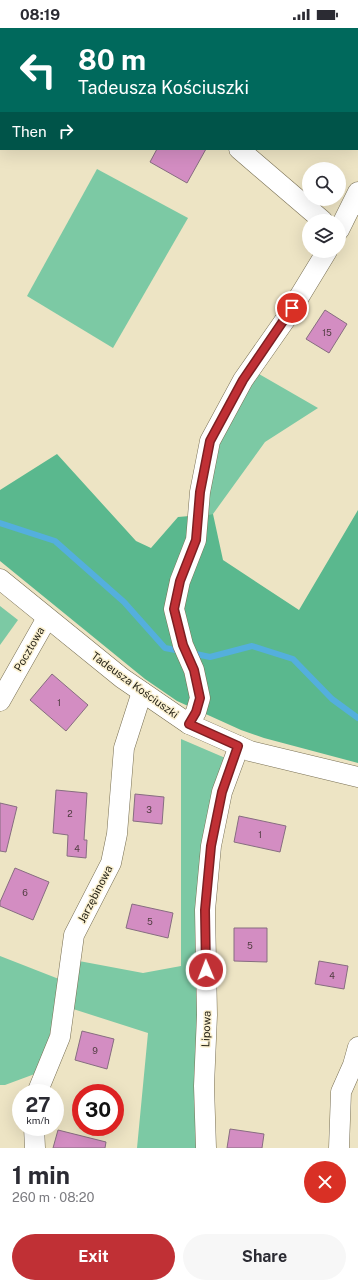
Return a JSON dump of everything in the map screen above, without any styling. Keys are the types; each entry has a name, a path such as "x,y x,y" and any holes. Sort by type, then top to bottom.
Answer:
{"street":[{"path":"240,150 315,214"},
{"path":"346,216 358,192"},
{"path":"189,724 196,712 200,698 192,665 183,645 174,609 180,581 196,540 200,492 210,441 243,380 285,320 323,258"},
{"name":"Tadeusza Kościuszki","path":"0,580 122,678 189,724 250,751 358,777"},
{"name":"Pocztowa","path":"0,701 48,618"},
{"name":"Jarzębinowa","path":"41,1084 60,1037 74,934 111,863 116,834 124,748 142,692"},
{"name":"Lipowa","path":"206,1148 204,1086 207,1015 205,910 211,846 222,792 238,746"},
{"path":"339,1148 341,1092 353,1065 358,1047"},
{"path":"34,1136 35,1148"}],"green space":[{"path":"97,169 188,218 113,348 27,296"},
{"path":"259,374 318,408 265,442 213,514 203,515 216,450 230,418"},
{"path":"57,454 136,541 151,548 178,517 213,514 223,560 299,610 358,510 358,763 264,738 241,730 177,701 145,679 0,561 0,490"},
{"path":"0,606 18,620 0,645"},
{"path":"181,739 230,760 218,787 204,1148 137,1148 148,1033 70,1008 79,961 143,973 181,966"},
{"path":"0,956 64,981 40,1072 5,1085 0,1085"}],"building":[{"path":"156,150 205,150 187,183 150,162"},
{"path":"325,310 347,324 329,353 306,339"},
{"path":"52,674 88,705 66,731 30,700"},
{"path":"56,790 87,793 84,840 87,840 86,858 67,856 68,835 53,833"},
{"path":"135,794 164,797 162,824 133,821"},
{"path":"0,803 17,807 6,852 0,851"},
{"path":"239,816 286,826 280,852 234,842"},
{"path":"15,868 49,882 33,920 0,906 0,902"},
{"path":"132,904 173,913 168,938 126,928"},
{"path":"234,928 267,928 267,962 234,961"},
{"path":"319,961 348,966 344,989 315,984"},
{"path":"82,1031 114,1039 107,1069 75,1060"},
{"path":"230,1129 264,1134 262,1148 227,1148"},
{"path":"64,1132 72,1134 72,1136 82,1136 106,1142 105,1148 53,1148 56,1136 64,1136"}],"waterway":[{"path":"0,523 55,541 124,602 165,648 181,651"},
{"path":"191,653 210,657 252,646 293,659 332,699 358,718"}],"route":[{"path":"206,970 205,910 211,846 222,792 238,746 189,724 196,712 200,698 194,670 183,645 174,609 180,581 196,540 200,492 210,441 243,380 292,308"}]}
